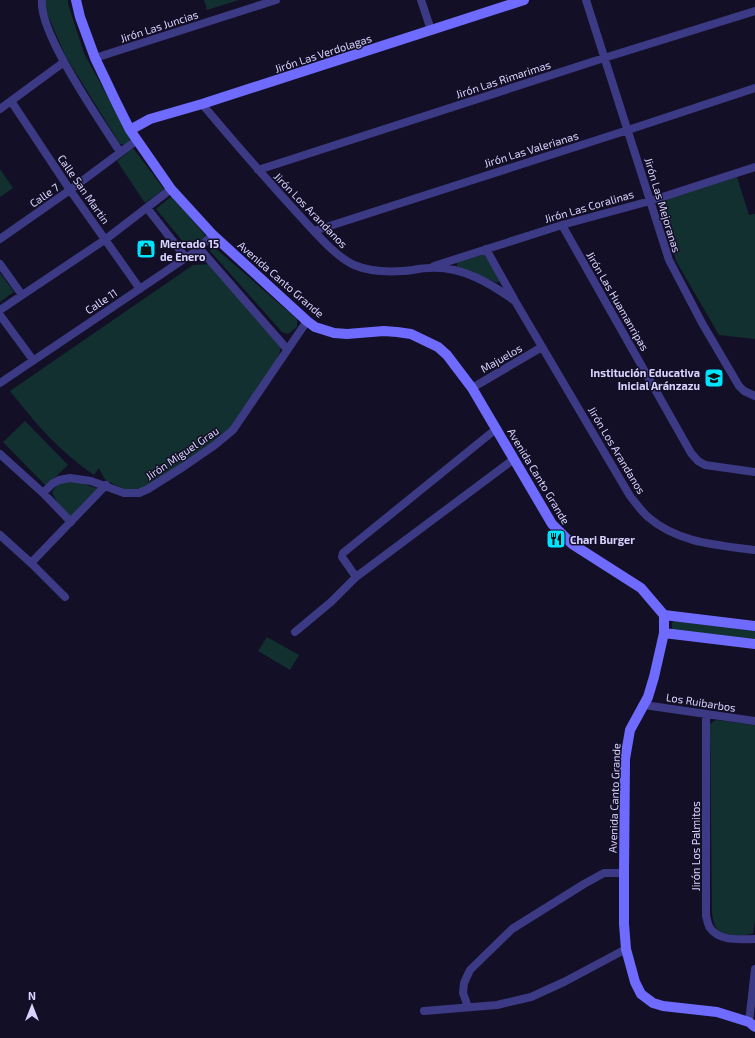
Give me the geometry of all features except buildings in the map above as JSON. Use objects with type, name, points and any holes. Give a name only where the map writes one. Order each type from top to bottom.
[{"type":"street","points":[[42,0],[44,17],[64,62],[120,152]]},
{"type":"street","name":"Avenida Canto Grande","points":[[76,0],[80,17],[95,58],[130,130],[171,189],[213,235],[315,327],[334,333],[347,334],[384,331],[411,334],[438,347],[447,355],[472,388],[546,515],[560,534],[572,544],[641,588],[664,615],[664,633],[654,677],[644,704],[630,730],[625,758],[624,873],[626,949],[635,982],[641,994],[652,1004],[717,1012],[752,1025]]},
{"type":"street","name":"Jirón Las Juncias","points":[[95,58],[276,0]]},
{"type":"street","points":[[421,0],[431,30]]},
{"type":"street","name":"Jirón Las Verdolagas","points":[[130,130],[150,119],[202,104],[524,0]]},
{"type":"street","name":"Jirón Las Mejoranas","points":[[586,0],[669,260],[702,323],[739,386],[744,391],[755,396]]},
{"type":"street","name":"Jirón Las Rimarimas","points":[[258,170],[604,58],[755,11]]},
{"type":"street","points":[[0,109],[64,62]]},
{"type":"street","name":"Jirón Las Valerianas","points":[[314,231],[755,88]]},
{"type":"street","name":"Calle San Martin","points":[[11,101],[70,190],[140,288]]},
{"type":"street","name":"Jirón Los Arandanos","points":[[202,104],[258,170],[314,231],[340,256],[354,265],[382,271],[403,271],[430,268],[458,271],[472,275],[500,290],[515,301],[630,496],[647,517],[672,534],[687,540],[755,550]]},
{"type":"street","name":"Calle 7","points":[[0,239],[70,190],[137,140]]},
{"type":"street","name":"Jirón Las Coralinas","points":[[430,268],[562,225],[650,201],[755,167]]},
{"type":"street","points":[[0,310],[106,239],[171,189]]},
{"type":"street","points":[[148,208],[186,258]]},
{"type":"street","name":"Jirón Las Huamanripas","points":[[562,225],[691,453],[698,461],[705,465],[755,472]]},
{"type":"street","name":"Calle 11","points":[[0,383],[186,258],[213,235]]},
{"type":"street","points":[[199,248],[287,349]]},
{"type":"street","points":[[486,249],[515,301]]},
{"type":"street","points":[[0,264],[22,295]]},
{"type":"street","points":[[0,315],[33,360]]},
{"type":"street","name":"Jirón Miguel Grau","points":[[43,493],[52,484],[60,480],[70,478],[91,480],[106,485],[124,494],[139,493],[154,486],[215,445],[233,430],[307,321]]},
{"type":"street","name":"Majuelos","points":[[472,388],[542,347]]},
{"type":"street","points":[[356,577],[342,557],[343,553],[496,429]]},
{"type":"street","points":[[0,454],[43,493],[71,522]]},
{"type":"street","points":[[295,632],[331,602],[356,577],[514,459]]},
{"type":"street","points":[[31,563],[106,485]]},
{"type":"street","points":[[0,535],[65,597]]},
{"type":"street","points":[[664,615],[755,626]]},
{"type":"street","points":[[664,633],[755,644]]},
{"type":"street","name":"Los Ruibarbos","points":[[644,704],[706,715],[755,721]]},
{"type":"street","name":"Jirón Los Palmitos","points":[[706,715],[706,916],[710,927],[719,936],[735,939],[755,939]]},
{"type":"street","points":[[468,1007],[463,993],[464,983],[470,970],[512,929],[584,884],[604,874],[624,873]]},
{"type":"street","points":[[424,1011],[497,1005],[531,997],[564,982],[626,949]]},
{"type":"street","points":[[752,1025],[755,969]]},
{"type":"green space","points":[[46,0],[68,0],[84,53],[130,138],[129,142],[124,145],[120,144],[66,57],[45,9]]},
{"type":"green space","points":[[204,0],[239,0],[207,10]]},
{"type":"green space","points":[[133,148],[164,189],[145,203],[117,161]]},
{"type":"green space","points":[[0,169],[13,188],[0,197]]},
{"type":"green space","points":[[737,177],[749,215],[755,214],[755,339],[719,335],[676,261],[659,201]]},
{"type":"green space","points":[[172,196],[206,236],[190,250],[156,209]]},
{"type":"green space","points":[[213,246],[297,319],[297,327],[288,334],[282,332],[210,251]]},
{"type":"green space","points":[[484,254],[500,280],[497,283],[477,274],[457,268],[457,262]]},
{"type":"green space","points":[[211,264],[281,347],[277,362],[234,425],[219,439],[147,489],[126,490],[107,481],[99,468],[94,475],[70,457],[38,425],[10,391],[193,265]]},
{"type":"green space","points":[[0,273],[14,292],[0,302]]},
{"type":"green space","points":[[25,421],[68,465],[46,486],[3,442]]},
{"type":"green space","points":[[70,481],[99,489],[71,517],[59,506],[52,492],[59,484]]},
{"type":"green space","points":[[675,621],[755,631],[755,641],[672,630],[672,623]]},
{"type":"green space","points":[[267,637],[299,655],[290,670],[258,651]]},
{"type":"green space","points":[[716,720],[755,725],[755,921],[753,933],[745,935],[731,935],[719,931],[713,920],[712,913],[710,724]]},
{"type":"place","name":"Mercado 15 de Enero","points":[[146,249]]},
{"type":"place","name":"Institución Educativa Inicial Aránzazu","points":[[714,378]]},
{"type":"place","name":"Chari Burger","points":[[556,539]]}]
